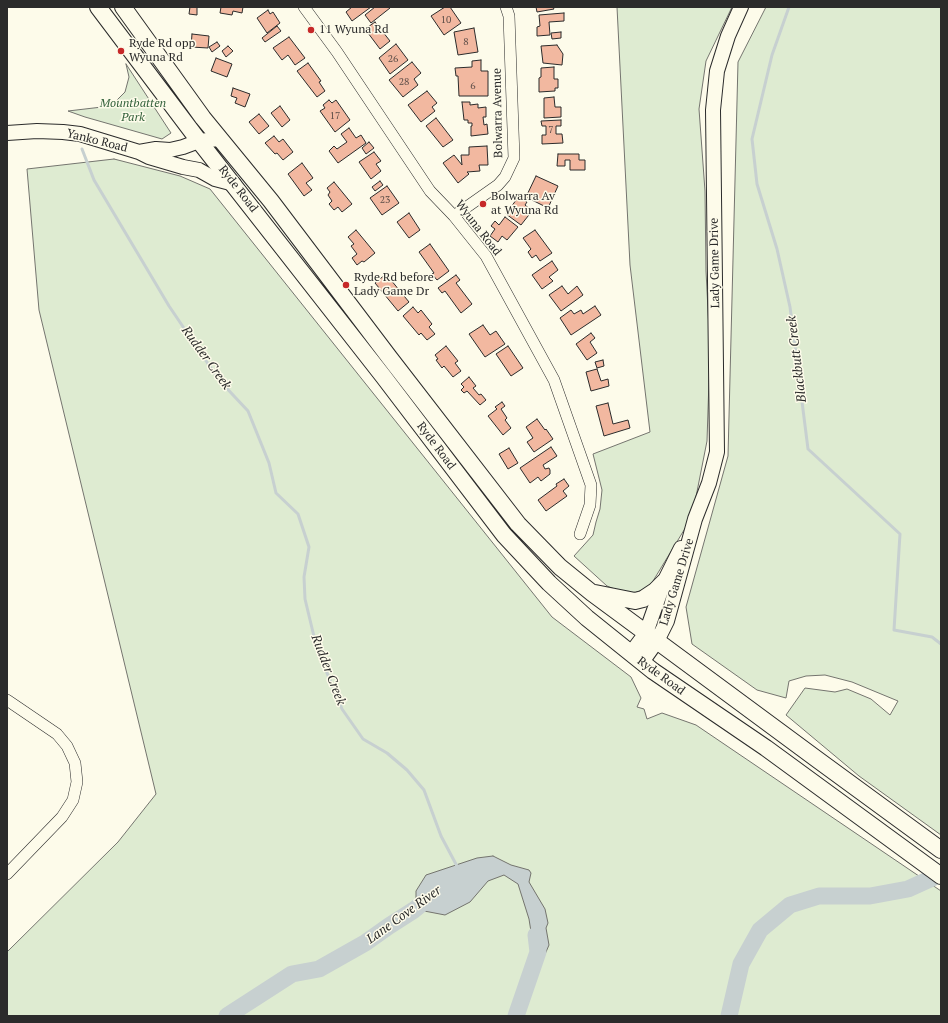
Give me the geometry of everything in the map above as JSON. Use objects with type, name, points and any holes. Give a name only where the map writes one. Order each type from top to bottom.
[{"type":"highway","name":"Ryde Road","points":[[98,7],[504,535],[549,583],[587,618],[636,658],[766,748],[941,876]]},
{"type":"highway","name":"Ryde Road","points":[[123,7],[219,139],[271,201],[518,524],[560,567],[592,593],[941,850]]},
{"type":"highway","points":[[592,593],[635,601],[655,591],[664,582]]},
{"type":"main road","name":"Lady Game Drive","points":[[652,637],[664,582],[695,519],[709,483],[717,452],[713,110],[717,71],[728,36],[741,7]]},
{"type":"main road","name":"Yanko Road","points":[[7,133],[37,131],[63,132],[96,138],[139,152],[149,157],[199,170],[215,179],[234,184]]},
{"type":"main road","name":"Yanko Road","points":[[139,152],[156,149],[170,150],[219,139]]},
{"type":"main road","name":"Yanko Road","points":[[164,161],[189,155],[202,144]]},
{"type":"main road","name":"Lady Game Drive","points":[[636,658],[652,637],[667,621],[695,519]]},
{"type":"street","name":"Wyuna Road","points":[[304,7],[337,52],[430,191],[454,216],[486,256],[554,380],[591,485],[590,505],[580,534]]},
{"type":"street","name":"Bolwarra Avenue","points":[[454,216],[498,185],[505,177],[514,158],[509,16],[506,7]]},
{"type":"street","points":[[7,700],[57,734],[67,746],[75,763],[77,782],[73,800],[62,817],[7,874]]},
{"type":"green space","points":[[617,7],[732,7],[706,61],[699,109],[705,191],[706,271],[710,349],[707,441],[692,517],[653,581],[645,589],[629,595],[607,586],[574,556],[593,535],[600,509],[602,490],[593,454],[650,432],[630,265]]},
{"type":"green space","points":[[766,7],[941,7],[941,835],[859,776],[786,715],[805,688],[835,692],[847,689],[871,699],[890,715],[898,701],[852,682],[825,675],[806,676],[789,681],[786,698],[757,690],[692,644],[686,607],[728,456],[738,62]]},
{"type":"green space","name":"Mountbatten Park","points":[[126,64],[171,133],[162,139],[68,111],[102,107],[114,103],[125,92],[129,77]]},
{"type":"green space","points":[[114,159],[180,176],[210,189],[552,617],[631,677],[641,698],[637,707],[644,709],[647,719],[662,713],[696,725],[941,891],[941,1016],[7,1016],[7,952],[118,842],[156,794],[39,310],[27,169]]},
{"type":"shaded area","points":[[493,856],[511,865],[529,870],[531,873],[529,882],[545,909],[548,923],[546,928],[549,945],[543,959],[538,960],[535,957],[529,919],[518,884],[504,875],[488,881],[470,902],[445,915],[419,910],[416,901],[416,891],[426,875],[477,858]]},
{"type":"building","points":[[190,7],[197,7],[197,15],[189,14]]},
{"type":"building","points":[[221,7],[243,7],[242,13],[233,11],[232,15],[220,13]]},
{"type":"building","points":[[352,7],[371,7],[352,21],[346,12]]},
{"type":"building","points":[[375,7],[390,8],[371,23],[365,15]]},
{"type":"building","points":[[445,7],[450,7],[461,23],[444,35],[431,16]]},
{"type":"building","points":[[536,7],[553,7],[554,9],[537,12]]},
{"type":"building","points":[[268,10],[270,14],[273,12],[280,23],[267,33],[257,18]]},
{"type":"building","points":[[564,13],[564,21],[549,22],[550,35],[537,36],[537,27],[540,26],[539,15]]},
{"type":"building","points":[[375,22],[390,41],[380,49],[365,29]]},
{"type":"building","points":[[277,26],[281,31],[265,42],[262,38]]},
{"type":"building","points":[[474,28],[478,52],[458,55],[454,32]]},
{"type":"building","points":[[561,32],[561,38],[552,39],[551,33]]},
{"type":"building","points":[[192,34],[209,36],[208,48],[191,47]]},
{"type":"building","points":[[289,37],[305,58],[295,65],[288,55],[282,60],[273,48]]},
{"type":"building","points":[[217,42],[220,46],[212,52],[209,47]]},
{"type":"building","points":[[396,44],[408,60],[390,74],[379,58]]},
{"type":"building","points":[[557,45],[563,54],[562,65],[543,63],[541,46]]},
{"type":"building","points":[[228,46],[233,51],[226,57],[222,51]]},
{"type":"building","points":[[216,58],[232,64],[227,77],[211,71]]},
{"type":"building","points":[[481,60],[481,71],[488,71],[488,96],[459,96],[458,76],[456,76],[455,68],[472,67],[472,61]]},
{"type":"building","points":[[412,62],[421,73],[414,79],[418,85],[403,97],[389,80]]},
{"type":"building","points":[[308,63],[321,81],[319,82],[325,91],[317,97],[297,71]]},
{"type":"building","points":[[554,67],[554,79],[558,79],[558,88],[555,88],[555,91],[539,92],[541,68]]},
{"type":"building","points":[[233,88],[250,94],[245,107],[235,103],[237,98],[231,96]]},
{"type":"building","points":[[427,91],[437,103],[432,107],[435,111],[421,122],[408,105]]},
{"type":"building","points":[[554,97],[555,107],[561,107],[561,117],[544,118],[544,98]]},
{"type":"building","points":[[329,100],[332,103],[336,100],[350,120],[335,132],[320,111],[325,108],[323,105]]},
{"type":"building","points":[[462,102],[470,102],[470,105],[478,104],[478,108],[486,107],[486,117],[483,117],[484,125],[487,124],[488,134],[471,136],[472,123],[468,123],[468,120],[464,120]]},
{"type":"building","points":[[280,106],[290,120],[282,127],[271,113]]},
{"type":"building","points":[[259,114],[269,126],[259,134],[249,122]]},
{"type":"building","points":[[436,118],[453,140],[443,147],[426,126]]},
{"type":"building","points":[[561,120],[561,126],[556,126],[556,134],[562,134],[563,143],[542,144],[542,135],[546,135],[546,126],[542,126],[541,121]]},
{"type":"building","points":[[349,128],[356,138],[361,135],[366,143],[338,163],[329,151],[334,146],[337,149],[347,142],[341,134]]},
{"type":"building","points":[[274,136],[279,142],[283,139],[293,152],[283,160],[265,143]]},
{"type":"building","points":[[369,142],[374,148],[366,154],[362,148]]},
{"type":"building","points":[[487,146],[488,165],[479,165],[480,171],[467,172],[469,174],[458,183],[443,163],[454,155],[462,165],[461,155],[469,155],[469,147]]},
{"type":"building","points":[[374,152],[381,161],[376,164],[381,171],[371,179],[359,162]]},
{"type":"building","points":[[558,154],[579,154],[579,160],[585,160],[585,170],[570,170],[570,160],[565,160],[565,166],[557,166]]},
{"type":"building","points":[[302,163],[313,178],[306,183],[312,190],[304,196],[288,174]]},
{"type":"building","points":[[536,176],[558,186],[548,208],[526,197]]},
{"type":"building","points":[[380,181],[383,185],[375,191],[372,187]]},
{"type":"building","points":[[334,182],[352,204],[342,212],[338,207],[334,210],[329,204],[332,201],[328,195],[330,192],[327,188]]},
{"type":"building","points":[[387,186],[399,203],[382,215],[370,198]]},
{"type":"building","points":[[519,196],[527,202],[525,205],[532,211],[521,225],[506,214]]},
{"type":"building","points":[[409,213],[420,230],[409,238],[397,222]]},
{"type":"building","points":[[505,217],[518,227],[507,240],[502,236],[498,242],[490,236],[495,229],[491,226],[495,221],[499,225]]},
{"type":"building","points":[[356,230],[375,253],[364,262],[362,261],[357,265],[352,258],[357,254],[351,246],[354,244],[348,237]]},
{"type":"building","points":[[535,230],[552,253],[540,261],[536,255],[532,258],[528,252],[531,249],[523,238]]},
{"type":"building","points":[[430,244],[449,271],[437,280],[432,274],[434,273],[419,252]]},
{"type":"building","points":[[552,261],[558,270],[549,277],[553,281],[542,289],[532,275]]},
{"type":"building","points":[[386,274],[409,302],[398,311],[375,283]]},
{"type":"building","points":[[456,275],[460,280],[456,283],[472,304],[461,313],[445,291],[442,293],[438,288]]},
{"type":"building","points":[[562,286],[568,294],[577,286],[583,295],[561,311],[549,295]]},
{"type":"building","points":[[595,306],[601,315],[571,335],[560,318],[571,310],[574,314],[581,310],[583,314]]},
{"type":"building","points":[[413,307],[418,313],[421,310],[432,324],[429,327],[435,334],[427,340],[421,333],[419,335],[403,316]]},
{"type":"building","points":[[483,325],[490,335],[496,331],[505,344],[485,357],[469,334]]},
{"type":"building","points":[[591,333],[595,338],[590,342],[597,353],[587,360],[576,344]]},
{"type":"building","points":[[446,346],[458,361],[455,363],[461,371],[453,377],[444,366],[442,368],[436,360],[438,359],[435,355]]},
{"type":"building","points":[[508,346],[523,368],[511,376],[496,354]]},
{"type":"building","points":[[603,360],[604,366],[597,368],[595,362]]},
{"type":"building","points":[[597,369],[601,381],[608,379],[609,386],[591,391],[586,372]]},
{"type":"building","points":[[469,377],[476,386],[473,388],[486,400],[480,405],[467,391],[464,393],[461,390],[464,387],[461,384]]},
{"type":"building","points":[[502,402],[505,406],[501,409],[507,418],[505,420],[511,428],[503,435],[488,416],[497,409],[495,407]]},
{"type":"building","points":[[608,403],[613,424],[628,420],[630,428],[604,436],[596,406]]},
{"type":"building","points":[[537,419],[553,439],[534,452],[527,442],[533,438],[526,427]]},
{"type":"building","points":[[551,447],[557,456],[543,465],[545,469],[549,468],[550,474],[541,481],[538,477],[530,483],[520,468]]},
{"type":"building","points":[[509,448],[518,463],[508,469],[499,454]]},
{"type":"building","points":[[564,479],[569,486],[563,491],[567,496],[546,511],[538,500]]},
{"type":"waterway","name":"Blackbutt Creek","points":[[789,7],[772,55],[752,139],[757,184],[777,249],[790,307],[808,449],[900,534],[894,630],[932,637],[941,644]]},
{"type":"waterway","name":"Rudder Creek","points":[[82,149],[94,180],[169,306],[219,380],[248,411],[269,463],[276,493],[298,514],[309,547],[304,577],[305,599],[317,649],[342,709],[363,739],[387,753],[407,770],[424,790],[441,836],[458,868]]},
{"type":"waterway","name":"Lane Cove River","points":[[729,1016],[741,964],[760,930],[790,905],[819,896],[870,896],[908,889],[941,874]]},
{"type":"waterway","name":"Lane Cove River","points":[[227,1016],[292,974],[319,969],[365,943],[414,910],[435,893]]},
{"type":"waterway","name":"Lane Cove River","points":[[516,1016],[538,952],[536,935]]},
{"type":"place","name":"11 Wyuna Rd","points":[[311,30]]},
{"type":"place","name":"Ryde Rd opp Wyuna Rd","points":[[121,51]]},
{"type":"place","name":"Bolwarra Av at Wyuna Rd","points":[[483,204]]},
{"type":"place","name":"Ryde Rd before Lady Game Dr","points":[[346,285]]}]
